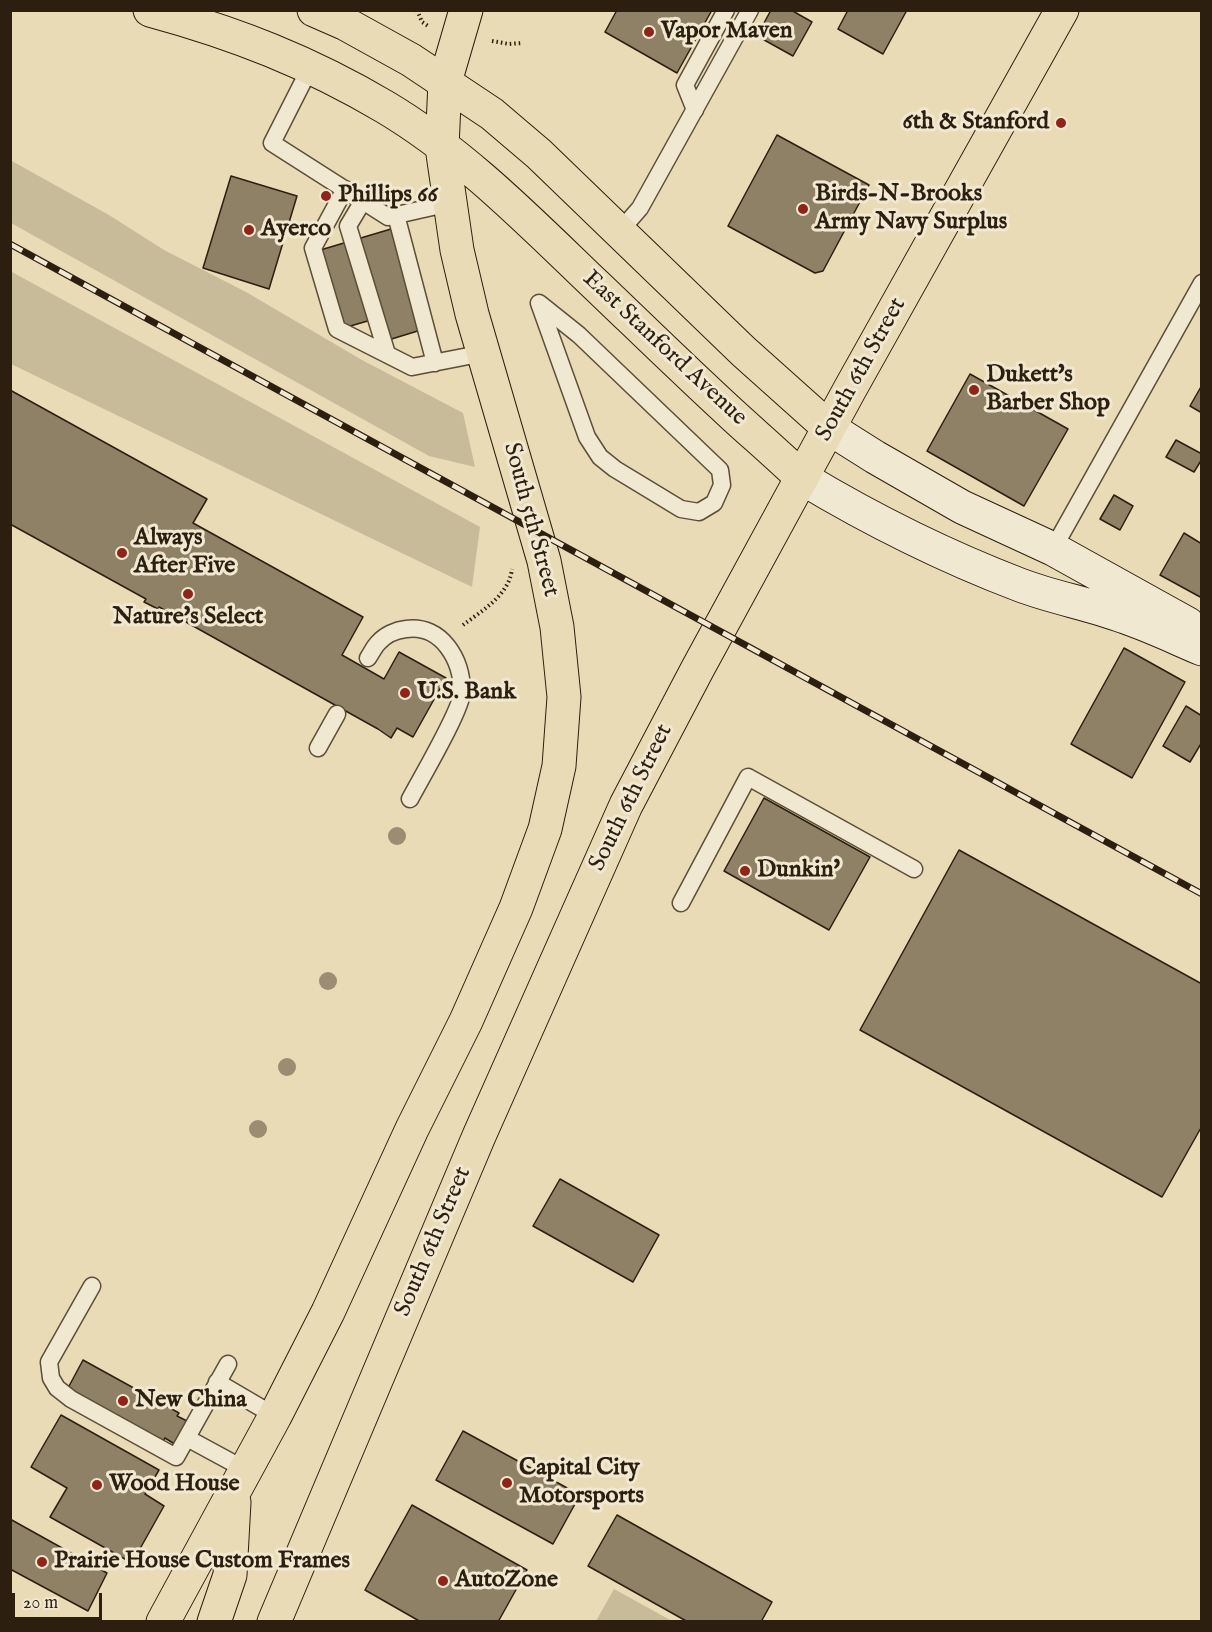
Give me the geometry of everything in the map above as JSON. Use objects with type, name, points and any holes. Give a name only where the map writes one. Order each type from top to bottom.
[{"type":"main road","name":"East Stanford Avenue","points":[[150,10],[246,39],[311,66],[385,107],[442,147],[499,193],[802,478],[848,505],[975,568],[1024,586],[1125,616],[1202,649]]},
{"type":"main road","points":[[314,10],[346,24],[411,60],[492,114],[539,154],[743,351],[829,428],[962,507],[1053,549],[1202,633]]},
{"type":"main road","name":"South 5th Street","points":[[275,1416],[328,1312],[412,1129],[466,1021],[516,908],[545,829],[559,766],[564,697],[558,627],[544,561],[472,314],[457,250],[442,147],[445,82],[466,10]]},
{"type":"main road","name":"South 6th Street","points":[[274,1622],[479,1136],[626,805],[829,428],[1062,10]]},
{"type":"main road","points":[[163,1622],[275,1416]]},
{"type":"main road","points":[[214,1622],[230,1575],[240,1481]]},
{"type":"lane","points":[[695,110],[685,85],[726,10]]},
{"type":"lane","points":[[620,231],[640,208],[750,10]]},
{"type":"lane","points":[[311,66],[272,143],[388,217],[450,203]]},
{"type":"lane","points":[[345,189],[313,248],[337,329],[412,367],[484,353]]},
{"type":"lane","points":[[363,201],[348,226],[387,354]]},
{"type":"lane","points":[[396,215],[435,363]]},
{"type":"lane","points":[[1053,549],[1202,283]]},
{"type":"lane","points":[[539,303],[579,335],[720,470],[722,485],[714,503],[699,512],[681,510],[615,469],[600,457],[587,436],[539,303]]},
{"type":"lane","points":[[368,658],[378,642],[397,630],[418,627],[431,631],[444,641],[458,665],[462,694],[454,716],[410,799]]},
{"type":"lane","points":[[318,748],[337,714]]},
{"type":"lane","points":[[681,903],[747,777],[914,869]]},
{"type":"lane","points":[[92,1286],[49,1362],[51,1378],[57,1388],[71,1399],[176,1457],[228,1364]]},
{"type":"lane","points":[[217,1382],[275,1416]]},
{"type":"lane","points":[[187,1438],[240,1481]]},
{"type":"path","points":[[417,10],[422,22]]},
{"type":"path","points":[[492,41],[508,44],[522,43]]},
{"type":"path","points":[[463,625],[502,593],[510,579],[512,563]]},
{"type":"shaded area","points":[[10,160],[109,215],[164,250],[246,292],[362,360],[463,413],[475,467],[429,456],[11,223]]},
{"type":"shaded area","points":[[10,271],[480,527],[472,587],[11,364]]},
{"type":"shaded area","points":[[614,1589],[672,1621],[596,1621]]},
{"type":"building","points":[[617,10],[712,10],[677,73],[605,32]]},
{"type":"building","points":[[771,10],[791,10],[812,22],[793,56],[757,36]]},
{"type":"building","points":[[848,10],[907,10],[883,54],[838,29]]},
{"type":"building","points":[[777,135],[869,185],[823,271],[815,273],[728,226]]},
{"type":"building","points":[[231,176],[297,196],[269,289],[203,268]]},
{"type":"building","points":[[391,229],[421,330],[385,341],[378,318],[340,329],[317,251]]},
{"type":"building","points":[[970,374],[1068,429],[1024,506],[927,451]]},
{"type":"building","points":[[1202,385],[1202,413],[1190,406]]},
{"type":"building","points":[[10,390],[207,499],[193,523],[363,617],[342,655],[384,679],[399,652],[446,678],[413,737],[397,728],[391,738],[159,607],[158,609],[144,602],[146,599],[10,524]]},
{"type":"building","points":[[1176,440],[1202,454],[1202,459],[1194,472],[1166,457]]},
{"type":"building","points":[[1114,495],[1133,506],[1120,530],[1100,519]]},
{"type":"building","points":[[1184,533],[1202,544],[1202,598],[1160,575]]},
{"type":"building","points":[[1124,648],[1185,682],[1132,778],[1071,744]]},
{"type":"building","points":[[1186,706],[1202,716],[1202,742],[1190,762],[1163,746]]},
{"type":"building","points":[[764,798],[870,857],[829,930],[724,871]]},
{"type":"building","points":[[959,850],[1202,984],[1202,1126],[1162,1197],[860,1030]]},
{"type":"building","points":[[560,1179],[659,1235],[633,1282],[533,1226]]},
{"type":"building","points":[[83,1360],[179,1413],[177,1416],[189,1422],[176,1445],[165,1438],[163,1441],[68,1388]]},
{"type":"building","points":[[61,1415],[159,1470],[145,1494],[164,1506],[132,1563],[50,1517],[67,1488],[31,1467]]},
{"type":"building","points":[[463,1431],[580,1495],[553,1544],[436,1480]]},
{"type":"building","points":[[412,1505],[527,1570],[498,1622],[421,1622],[365,1590]]},
{"type":"building","points":[[617,1515],[772,1602],[761,1622],[688,1622],[588,1566]]},
{"type":"building","points":[[10,1519],[107,1573],[88,1611],[10,1569]]},
{"type":"railway","points":[[10,244],[1202,894]]},
{"type":"place","name":"Vapor Maven","points":[[649,32]]},
{"type":"place","name":"6th & Stanford","points":[[1061,123]]},
{"type":"place","name":"Phillips 66","points":[[326,196]]},
{"type":"place","name":"Birds-N-Brooks Army Navy Surplus","points":[[803,209]]},
{"type":"place","name":"Ayerco","points":[[249,230]]},
{"type":"place","name":"Dukett's Barber Shop","points":[[974,390]]},
{"type":"place","name":"Always After Five","points":[[122,553]]},
{"type":"place","name":"Nature's Select","points":[[188,594]]},
{"type":"place","name":"U.S. Bank","points":[[405,693]]},
{"type":"place","name":"Dunkin'","points":[[745,871]]},
{"type":"place","name":"New China","points":[[123,1401]]},
{"type":"place","name":"Capital City Motorsports","points":[[507,1483]]},
{"type":"place","name":"Wood House","points":[[97,1485]]},
{"type":"place","name":"Prairie House Custom Frames","points":[[42,1562]]},
{"type":"place","name":"AutoZone","points":[[443,1581]]}]
